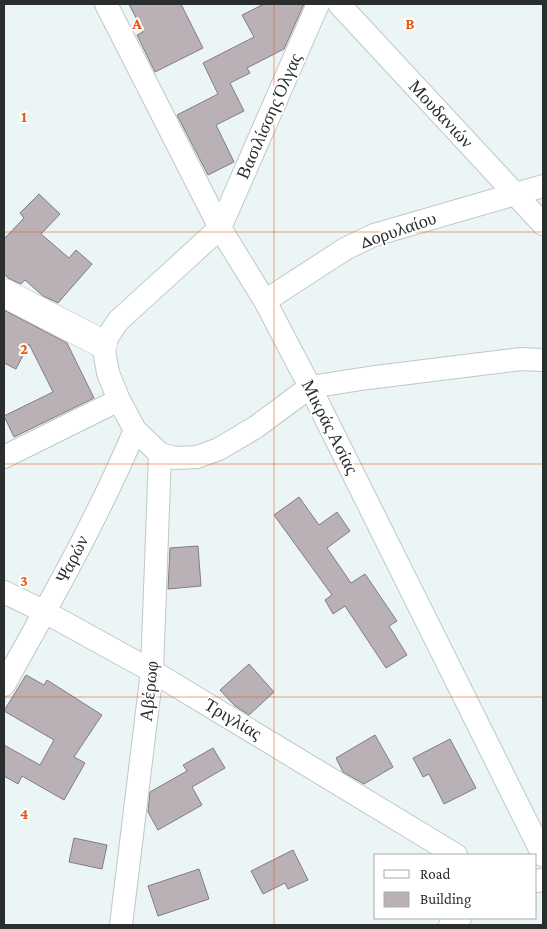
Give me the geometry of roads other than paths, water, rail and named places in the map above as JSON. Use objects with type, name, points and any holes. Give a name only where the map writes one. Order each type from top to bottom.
[{"type":"street","name":"Μικράς Ασίας","points":[[106,4],[220,228],[265,301],[310,387],[543,855]]},
{"type":"street","name":"Βασιλίσσης Όλγας","points":[[220,228],[318,4]]},
{"type":"street","name":"Μουδανιών","points":[[339,4],[543,224]]},
{"type":"street","name":"Δορυλαίου","points":[[265,301],[345,249],[374,234],[543,186]]},
{"type":"street","points":[[220,228],[118,321],[103,344],[108,373],[119,400],[135,430],[160,454],[175,458],[197,457],[219,449],[256,427],[310,387],[520,359],[543,360]]},
{"type":"street","points":[[4,293],[103,344]]},
{"type":"street","points":[[4,457],[119,400]]},
{"type":"street","name":"Ψαρών","points":[[4,685],[45,612],[121,463],[135,430]]},
{"type":"street","name":"Αβέρωφ","points":[[121,925],[152,670],[160,454]]},
{"type":"street","name":"Τριγλίας","points":[[4,592],[152,670],[454,854]]}]
